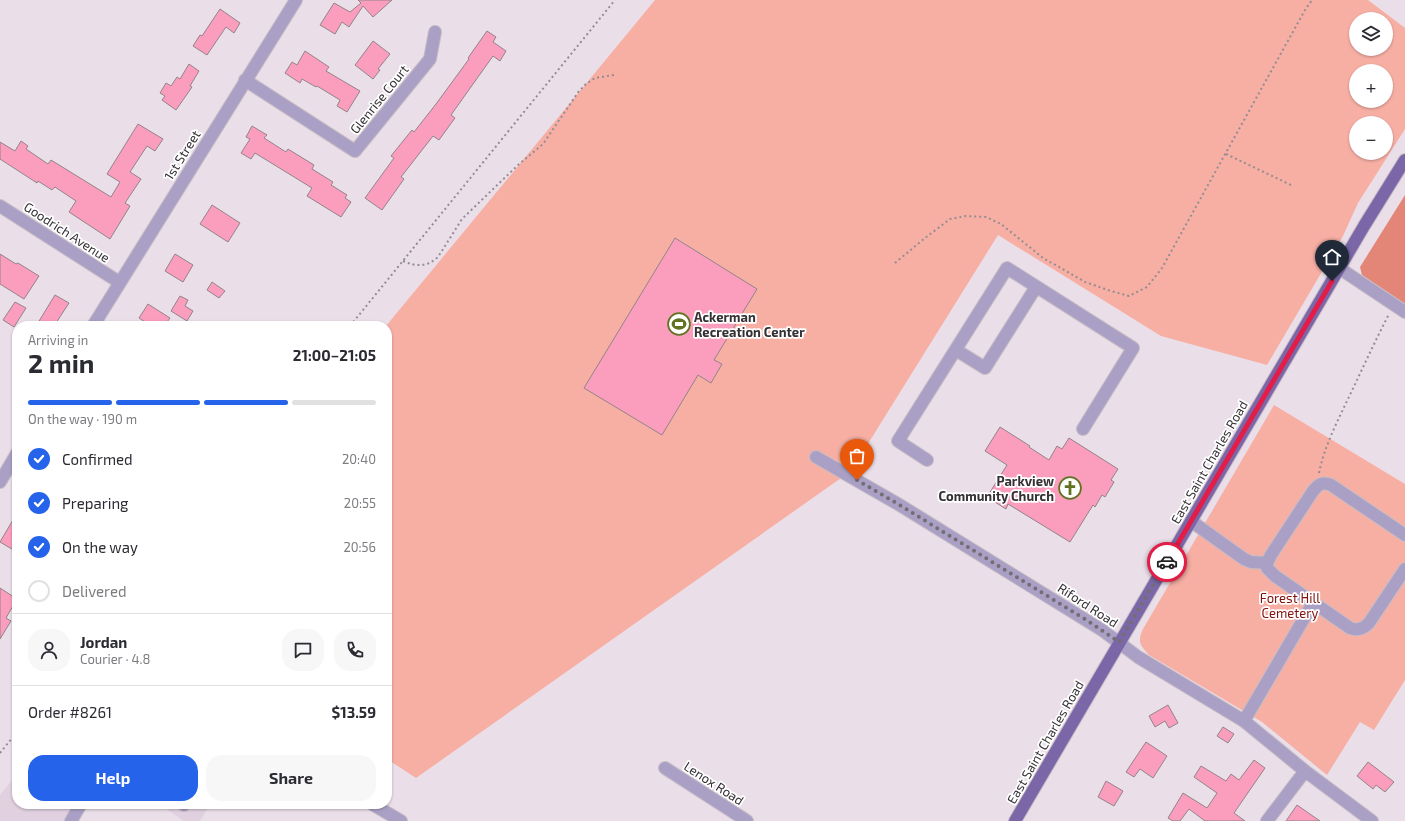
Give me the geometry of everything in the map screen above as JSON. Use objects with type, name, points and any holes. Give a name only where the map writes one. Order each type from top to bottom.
[{"type":"main road","name":"East Saint Charles Road","points":[[1015,821],[1339,268],[1405,160]]},
{"type":"street","name":"1st Street","points":[[96,321],[246,80],[293,1]]},
{"type":"street","name":"Glenrise Court","points":[[246,80],[355,151],[430,59],[434,32]]},
{"type":"street","name":"Goodrich Avenue","points":[[0,206],[119,282]]},
{"type":"street","points":[[927,460],[898,441],[1007,268],[1133,348],[1082,429]]},
{"type":"street","points":[[1339,268],[1405,312]]},
{"type":"street","points":[[956,350],[985,368],[1036,287]]},
{"type":"street","name":"Riford Road","points":[[816,457],[898,504],[1102,630],[1138,657],[1244,721],[1305,771],[1372,821]]},
{"type":"street","points":[[0,482],[12,462]]},
{"type":"street","points":[[1405,535],[1326,483],[1318,486],[1283,536],[1267,563],[1267,568],[1270,572],[1313,603],[1355,630],[1365,628],[1405,569]]},
{"type":"street","points":[[1191,520],[1244,559],[1251,562],[1267,563]]},
{"type":"street","points":[[1244,721],[1313,603]]},
{"type":"street","name":"Lenox Road","points":[[665,768],[747,821]]},
{"type":"street","points":[[1267,821],[1305,771]]},
{"type":"street","points":[[71,821],[78,809]]},
{"type":"street","points":[[381,809],[401,821]]},
{"type":"path","points":[[354,321],[615,0]]},
{"type":"path","points":[[895,263],[950,219],[966,216],[986,217],[1001,224],[1043,258],[1085,282],[1129,296],[1147,287],[1162,268],[1312,0]]},
{"type":"path","points":[[403,261],[411,265],[423,266],[438,258],[462,219],[518,165],[543,144],[579,91],[595,78],[614,75]]},
{"type":"path","points":[[1226,154],[1291,186]]},
{"type":"path","points":[[1318,486],[1322,458],[1375,341],[1394,304]]},
{"type":"path","points":[[0,753],[12,738]]},
{"type":"shaded area","points":[[1405,195],[1405,304],[1362,275],[1360,267]]},
{"type":"shaded area","points":[[12,780],[12,809],[84,809],[76,821],[0,821],[0,795]]},
{"type":"shaded area","points":[[166,809],[207,809],[200,821],[184,821]]},
{"type":"green space","points":[[655,0],[1368,0],[1384,12],[1349,12],[1349,56],[1393,56],[1393,19],[1405,28],[1405,129],[1393,148],[1393,116],[1349,116],[1349,160],[1385,160],[1358,203],[1343,236],[1267,365],[1161,336],[998,235],[851,471],[416,778],[392,762],[392,321],[390,321]]},
{"type":"green space","name":"Forest Hill Cemetery","points":[[1274,405],[1405,484],[1405,680],[1374,730],[1360,722],[1327,775],[1262,722],[1149,655],[1140,643],[1140,637],[1143,629]]},
{"type":"building","points":[[358,0],[392,0],[373,17],[363,6],[349,27],[342,22],[335,34],[320,25],[334,3],[350,12],[361,3]]},
{"type":"building","points":[[220,9],[240,23],[234,33],[226,27],[207,55],[193,46],[200,35],[202,36]]},
{"type":"building","points":[[487,31],[496,37],[493,42],[506,51],[500,61],[493,56],[451,115],[455,118],[439,140],[433,136],[401,177],[404,179],[382,210],[365,198],[394,158],[391,156],[412,130],[414,132],[436,104],[469,59],[468,58]]},
{"type":"building","points":[[373,41],[390,54],[378,69],[380,70],[373,79],[355,65]]},
{"type":"building","points":[[305,51],[329,67],[326,71],[360,91],[347,112],[337,106],[340,100],[317,86],[316,87],[302,79],[300,83],[285,73],[292,62],[297,65]]},
{"type":"building","points":[[189,64],[199,71],[190,86],[192,87],[176,110],[162,100],[165,96],[160,93],[166,83],[171,86],[177,77],[180,79]]},
{"type":"building","points":[[138,124],[163,139],[155,151],[147,146],[130,172],[141,179],[125,203],[130,206],[110,239],[69,212],[76,201],[55,187],[52,190],[38,181],[37,183],[0,159],[0,142],[15,151],[21,141],[28,146],[26,149],[48,164],[51,160],[111,197],[120,182],[107,174]]},
{"type":"building","points":[[252,126],[267,135],[264,138],[286,152],[288,149],[314,165],[312,169],[333,182],[331,185],[347,195],[345,198],[351,202],[341,217],[307,196],[312,188],[255,153],[251,159],[241,153],[250,139],[246,137]]},
{"type":"building","points":[[212,205],[240,223],[228,242],[200,224]]},
{"type":"building","name":"Ackerman Recreation Center","points":[[675,238],[757,289],[714,360],[722,364],[711,383],[698,375],[662,435],[584,388]]},
{"type":"building","points":[[0,254],[39,276],[24,299],[0,284]]},
{"type":"building","points":[[175,254],[193,265],[183,282],[165,271]]},
{"type":"building","points":[[212,282],[225,291],[219,298],[207,290]]},
{"type":"building","points":[[55,295],[69,303],[57,321],[39,321]]},
{"type":"building","points":[[180,296],[188,300],[185,306],[193,311],[187,321],[171,311]]},
{"type":"building","points":[[15,302],[26,308],[18,321],[12,321],[12,326],[3,320]]},
{"type":"building","points":[[148,304],[170,318],[168,321],[144,321],[139,318]]},
{"type":"building","name":"Parkview Community Church","points":[[1000,427],[1049,460],[1057,446],[1062,449],[1069,438],[1118,469],[1111,480],[1114,482],[1105,497],[1102,495],[1095,507],[1093,505],[1070,542],[1008,504],[1006,509],[987,497],[1007,465],[985,451]]},
{"type":"building","points":[[12,522],[12,549],[0,542]]},
{"type":"building","points":[[0,588],[12,596],[12,608],[6,618],[11,621],[0,639]]},
{"type":"building","points":[[1168,705],[1178,723],[1169,728],[1165,721],[1155,727],[1149,716]]},
{"type":"building","points":[[1223,727],[1234,734],[1228,743],[1217,736]]},
{"type":"building","points":[[1146,742],[1167,756],[1153,778],[1140,769],[1134,777],[1126,772]]},
{"type":"building","points":[[1254,760],[1265,768],[1234,813],[1245,821],[1205,821],[1189,809],[1180,821],[1173,821],[1168,818],[1183,793],[1207,808],[1217,793],[1194,777],[1201,766],[1226,781],[1231,774],[1239,780]]},
{"type":"building","points":[[1368,762],[1394,782],[1385,792],[1376,785],[1373,789],[1357,776]]},
{"type":"building","points":[[1106,781],[1123,791],[1114,806],[1098,797]]},
{"type":"building","points":[[1297,805],[1320,821],[1286,821]]},
{"type":"way so far","points":[[857,480],[1088,621],[1119,642],[1167,562]]},
{"type":"place","name":"Ackerman Recreation Center","points":[[679,324]]},
{"type":"place","name":"Parkview Community Church","points":[[1070,488]]},
{"type":"route","points":[[1167,562],[1332,281]]}]
